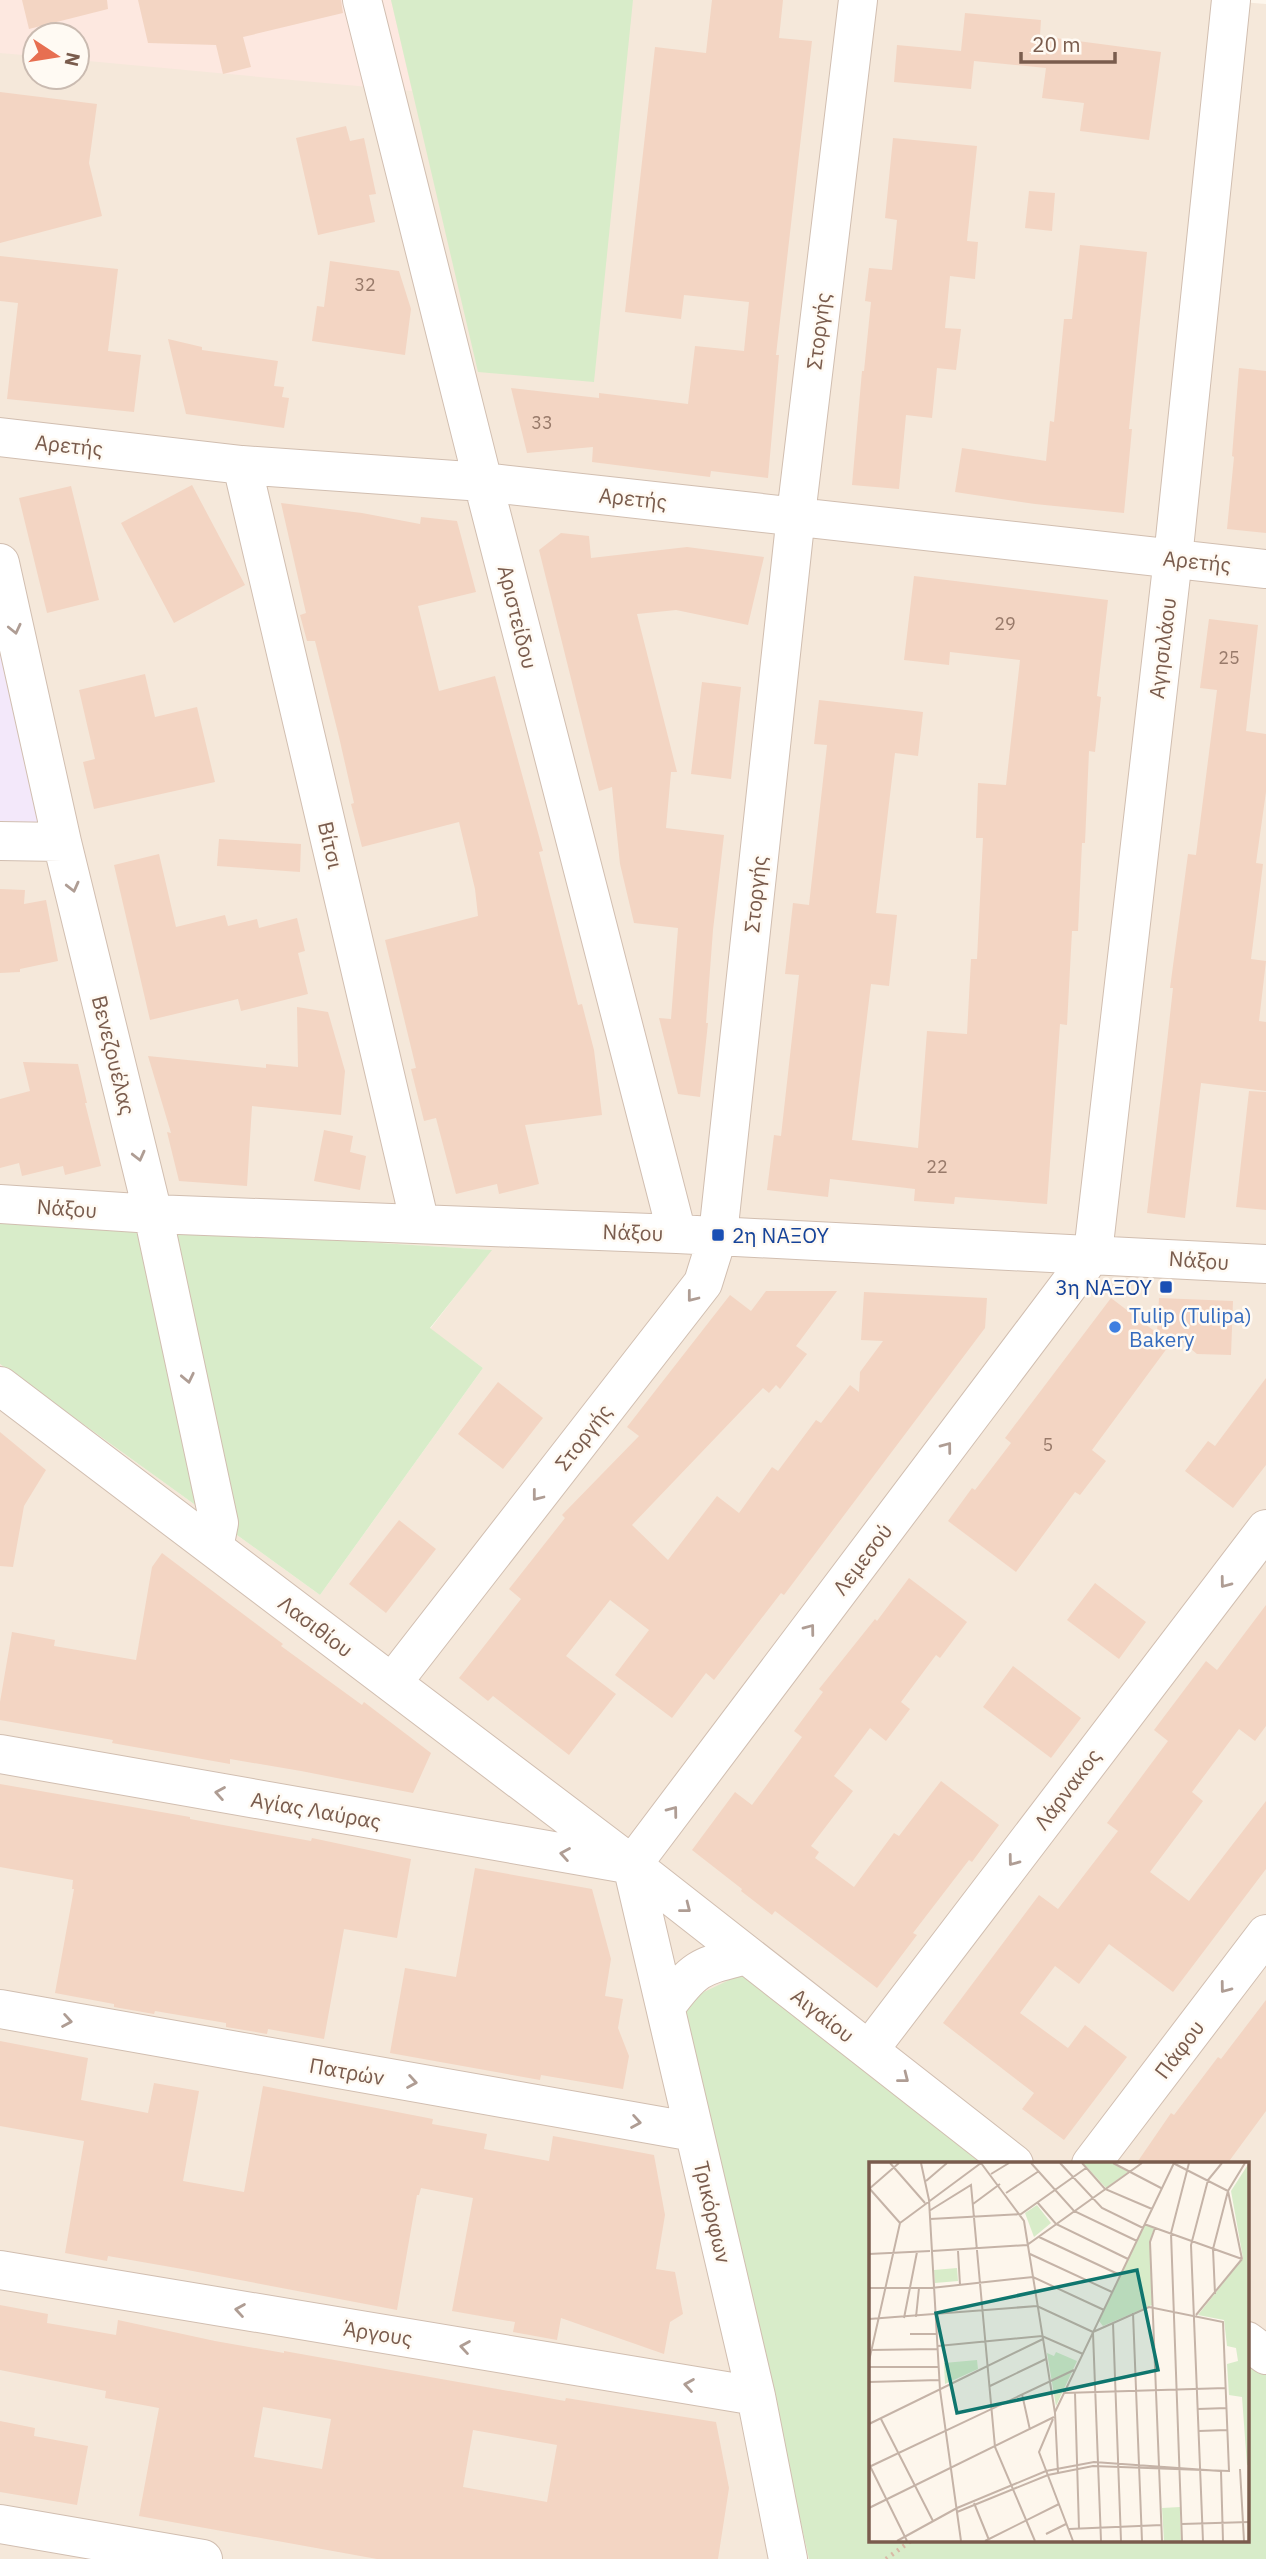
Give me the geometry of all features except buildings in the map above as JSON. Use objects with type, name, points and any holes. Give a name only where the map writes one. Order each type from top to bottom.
[{"type":"street","name":"Αριστείδου","points":[[362,0],[677,1234]]},
{"type":"street","name":"Στοργής","points":[[392,1683],[703,1283],[718,1236],[796,515],[858,0]]},
{"type":"street","name":"Αγησιλάου","points":[[1093,1253],[1173,558],[1231,0]]},
{"type":"street","name":"Αρετής","points":[[0,437],[242,465],[483,482],[1266,569]]},
{"type":"street","name":"Βίτσι","points":[[242,465],[420,1224]]},
{"type":"street","name":"Βενεζουέλας","points":[[0,563],[62,842],[153,1214],[219,1523],[214,1548]]},
{"type":"street","points":[[0,841],[62,842]]},
{"type":"street","name":"Νάξου","points":[[0,1204],[153,1214],[1093,1253],[1266,1264]]},
{"type":"street","name":"Λεμεσού","points":[[632,1865],[1093,1253]]},
{"type":"street","name":"Λασιθίου","points":[[0,1385],[632,1865]]},
{"type":"street","name":"Λάρνακος","points":[[869,2050],[1266,1529]]},
{"type":"street","name":"Αγίας Λαύρας","points":[[0,1754],[632,1865]]},
{"type":"street","name":"Αιγαίου","points":[[632,1865],[1011,2162]]},
{"type":"street","name":"Τρικόρφων","points":[[632,1865],[667,2005],[756,2396],[788,2559]]},
{"type":"street","name":"Πάφου","points":[[1093,2162],[1266,1934]]},
{"type":"street","points":[[667,2005],[685,1981],[703,1966],[746,1955]]},
{"type":"street","name":"Πατρών","points":[[0,2010],[694,2132]]},
{"type":"street","name":"Άργους","points":[[0,2270],[756,2396]]},
{"type":"street","points":[[0,2524],[203,2559]]},
{"type":"path","points":[[886,2559],[909,2542]]},
{"type":"shaded area","points":[[0,0],[1216,0],[1266,4],[1266,2367],[1248,2354],[1248,2162],[997,2162],[683,2003],[809,2559],[0,2559],[0,1364],[320,1595],[483,1368],[430,1329],[491,1250],[0,1219]]},
{"type":"shaded area","points":[[0,0],[391,0],[412,91],[91,61],[91,21],[21,21],[21,55],[0,53]]},
{"type":"shaded area","points":[[0,643],[40,824],[0,824]]},
{"type":"green space","points":[[391,0],[633,0],[594,382],[478,372]]},
{"type":"green space","points":[[0,1219],[492,1250],[430,1328],[483,1368],[320,1595],[0,1364]]},
{"type":"green space","points":[[748,1971],[998,2162],[869,2162],[869,2542],[1248,2542],[1248,2354],[1266,2367],[1266,2559],[809,2559],[683,2002]]},
{"type":"place","name":"2η ΝΑΞΟΥ","points":[[718,1235]]},
{"type":"place","name":"3η ΝΑΞΟΥ","points":[[1166,1287]]},
{"type":"place","name":"Tulip (Tulipa) Bakery","points":[[1115,1327]]}]
